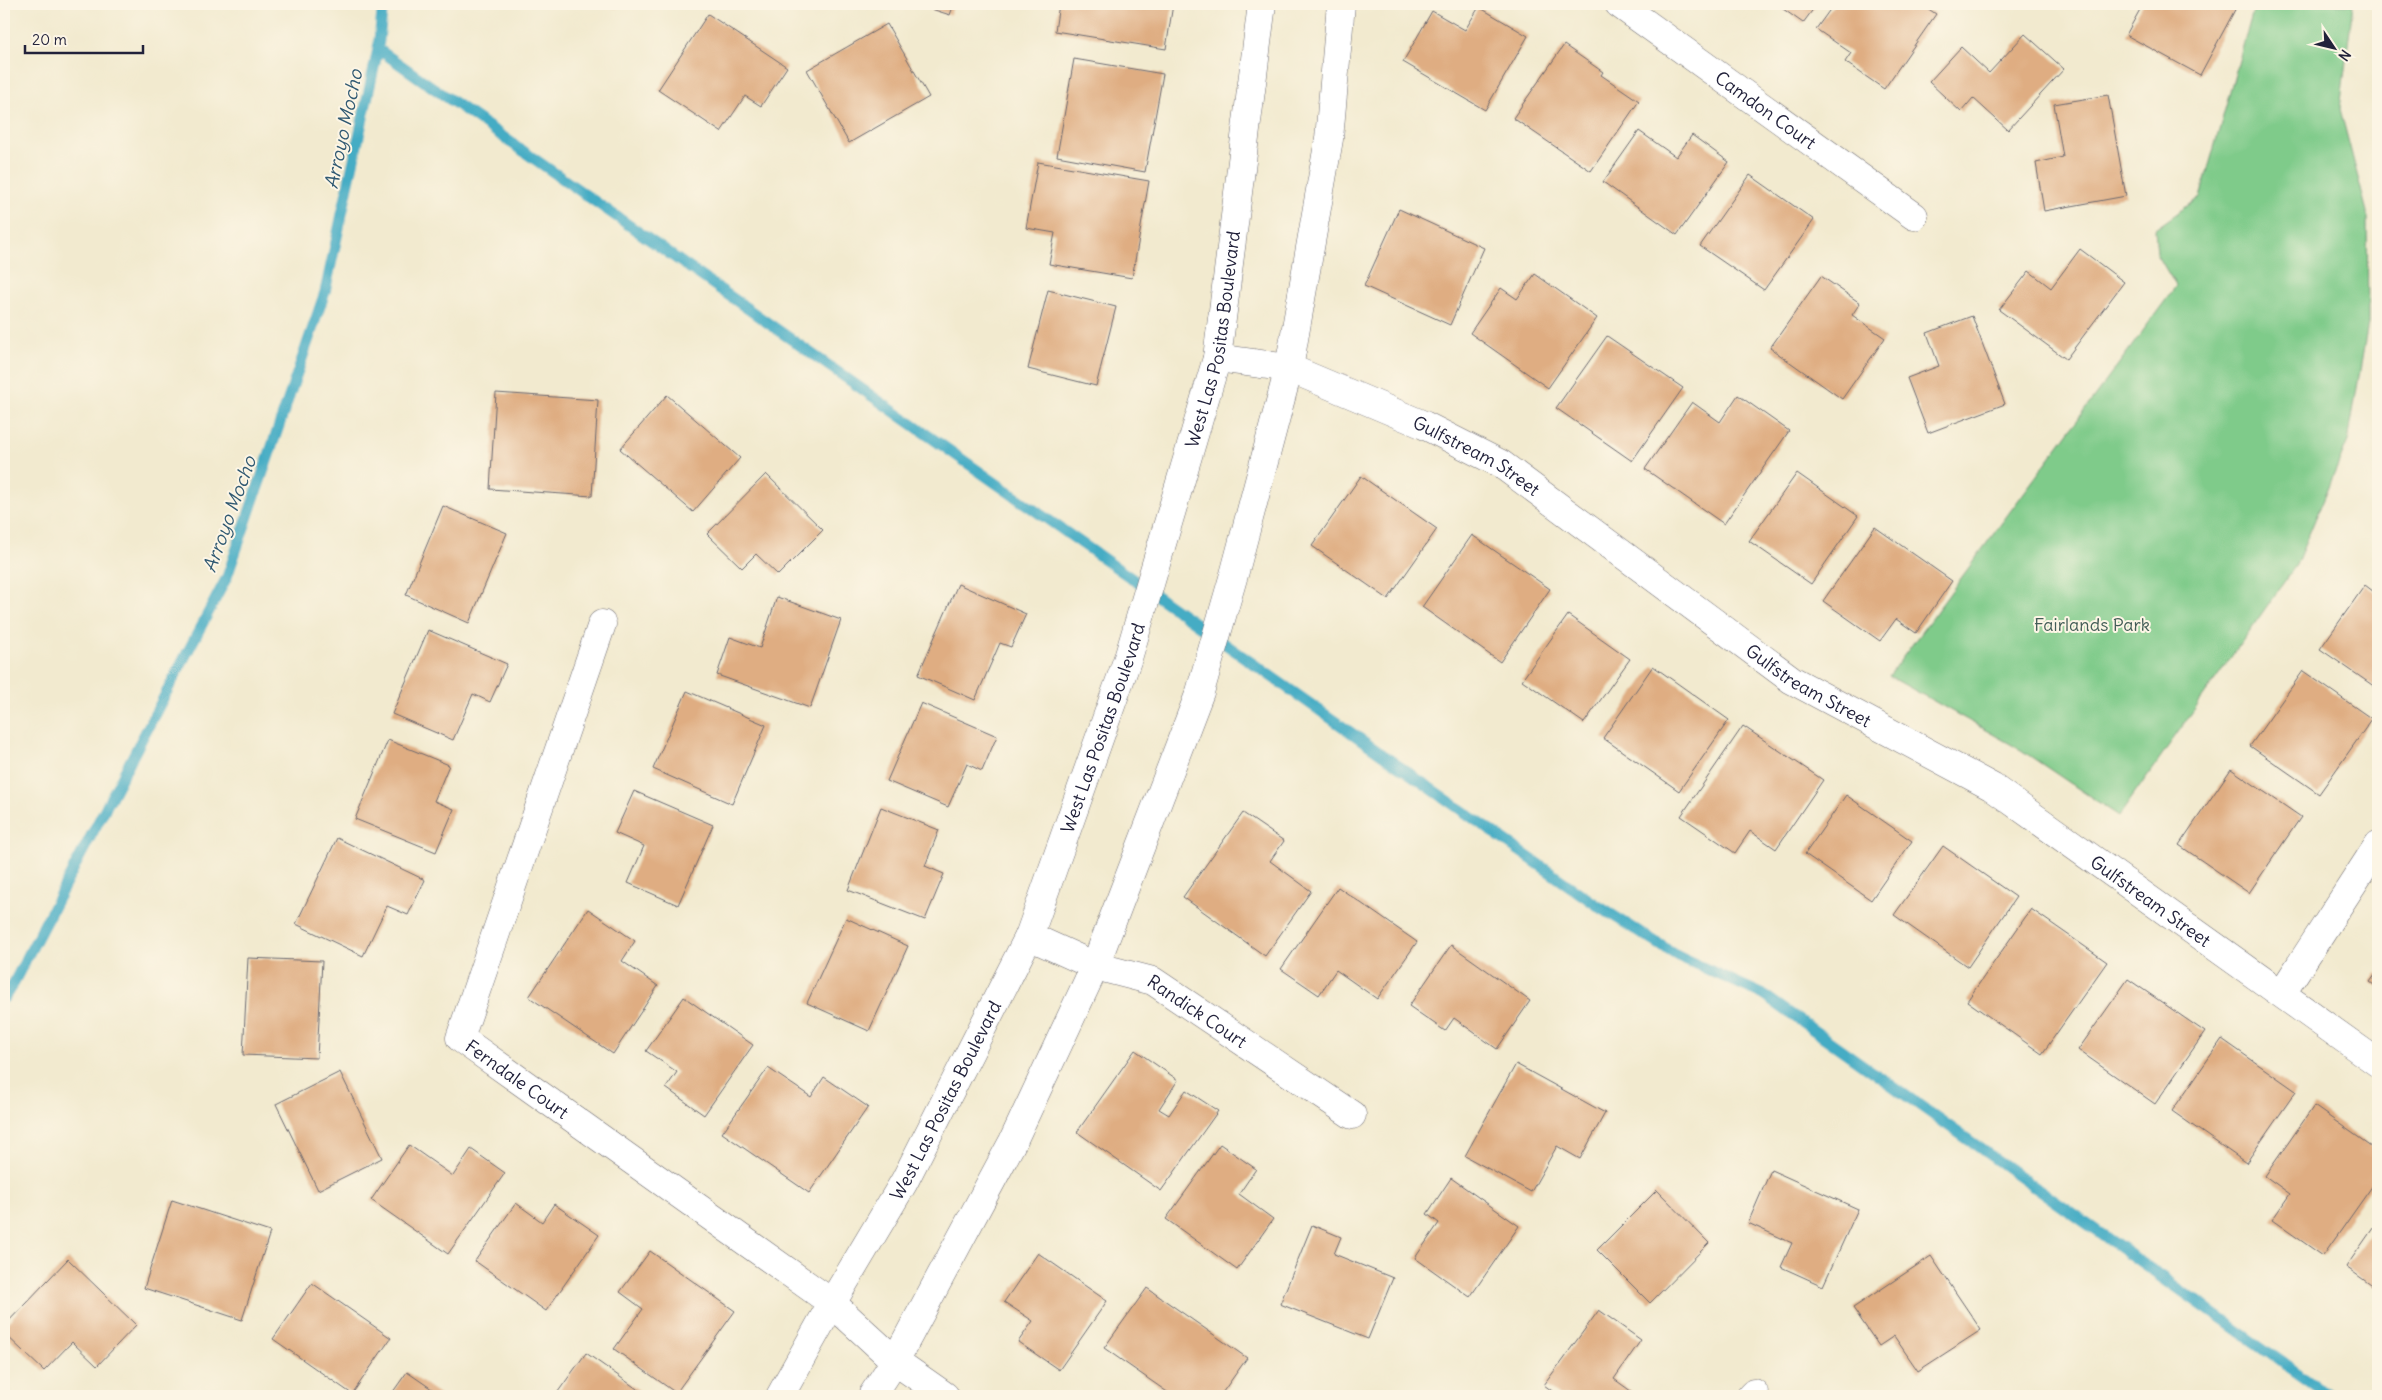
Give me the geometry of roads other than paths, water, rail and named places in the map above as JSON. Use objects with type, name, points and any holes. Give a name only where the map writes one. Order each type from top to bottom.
[{"type":"street","name":"West Las Positas Boulevard","points":[[780,1396],[832,1303],[904,1182],[1030,936],[1129,655],[1218,358],[1262,4]]},
{"type":"street","points":[[872,1396],[895,1361],[1012,1141],[1095,966],[1200,692],[1235,571],[1289,368],[1329,139],[1341,4]]},
{"type":"street","name":"Camdon Court","points":[[1619,4],[1914,216]]},
{"type":"street","name":"Gulfstream Street","points":[[1218,358],[1289,368],[1424,425],[1501,464],[1792,680],[1992,787],[2378,1063]]},
{"type":"street","name":"Ferndale Court","points":[[602,624],[460,1038],[832,1303]]},
{"type":"street","points":[[2282,993],[2378,845]]},
{"type":"street","name":"Randick Court","points":[[1030,936],[1095,966],[1153,981],[1352,1114]]},
{"type":"street","points":[[832,1303],[895,1361],[945,1396]]},
{"type":"waterway","name":"Arroyo Mocho","points":[[4,998],[227,577],[325,292],[378,49],[383,4]]},
{"type":"waterway","points":[[378,49],[1598,906],[1678,956],[1764,995],[2330,1396]]},
{"type":"park label","name":"Fairlands Park","points":[[2092,624]]}]
